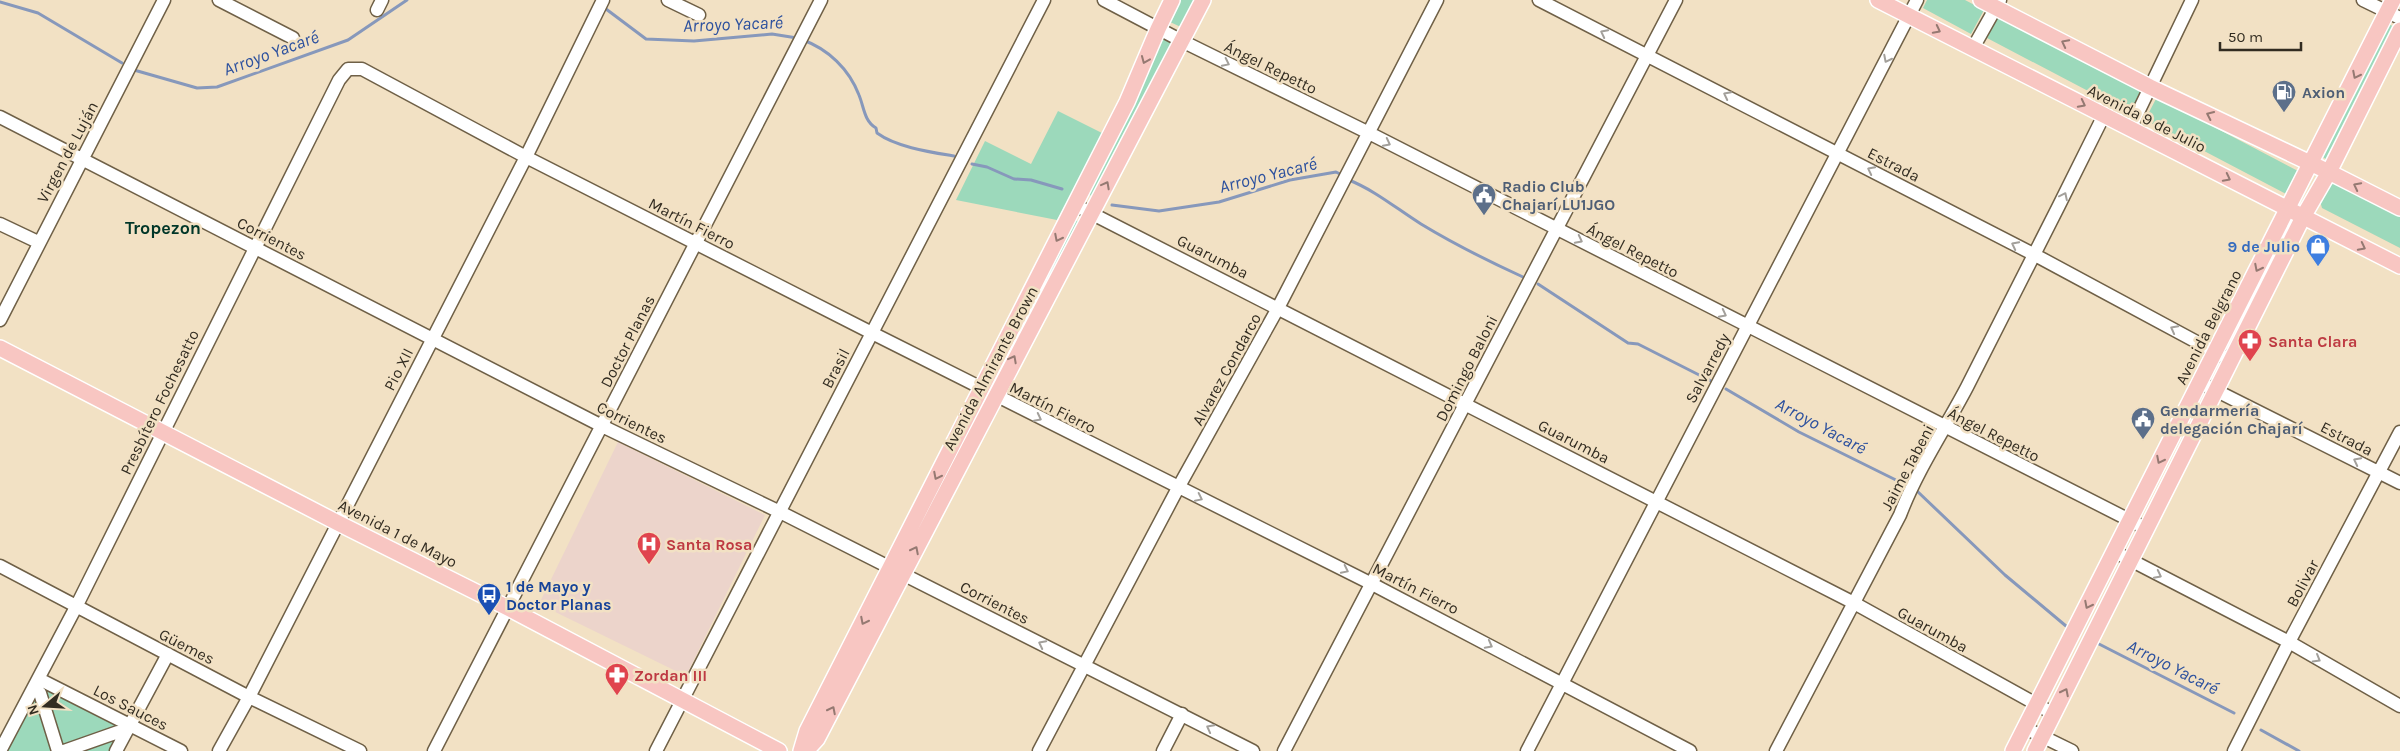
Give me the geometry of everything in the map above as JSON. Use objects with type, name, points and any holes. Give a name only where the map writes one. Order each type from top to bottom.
[{"type":"main road","name":"Avenida Almirante Brown","points":[[800,751],[807,731],[896,571],[988,392],[1075,205],[1127,102],[1158,28],[1172,0]]},
{"type":"main road","name":"Avenida Almirante Brown","points":[[988,392],[1091,213],[1203,0]]},
{"type":"main road","name":"Avenida 9 de Julio","points":[[1878,0],[2400,266]]},
{"type":"main road","name":"Avenida 9 de Julio","points":[[1981,0],[1998,4],[2150,87],[2400,208]]},
{"type":"main road","name":"Avenida Belgrano","points":[[2012,751],[2115,552],[2310,163],[2394,10]]},
{"type":"main road","points":[[2036,751],[2303,217],[2329,172],[2400,30]]},
{"type":"main road","name":"Avenida 1 de Mayo","points":[[0,348],[338,523],[508,608],[779,751]]},
{"type":"main road","name":"Avenida Almirante Brown","points":[[806,751],[817,739],[896,571]]},
{"type":"street","name":"Virgen de Luján","points":[[0,320],[38,242],[164,0]]},
{"type":"street","points":[[219,0],[293,38]]},
{"type":"street","name":"Pio XII","points":[[219,751],[249,697],[526,157],[603,0]]},
{"type":"street","points":[[668,0],[699,15]]},
{"type":"street","name":"Doctor Planas","points":[[434,751],[821,0]]},
{"type":"street","name":"Brasil","points":[[656,751],[1044,0]]},
{"type":"street","name":"Ángel Repetto","points":[[1104,0],[2147,529]]},
{"type":"street","name":"Alvarez Condarco","points":[[1039,751],[1178,488],[1278,308],[1437,0]]},
{"type":"street","name":"Estrada","points":[[1539,0],[2035,255],[2232,361]]},
{"type":"street","name":"Domingo Baloni","points":[[1284,751],[1676,0]]},
{"type":"street","name":"Salvarredy","points":[[1527,751],[1917,0]]},
{"type":"street","points":[[2130,129],[2192,0]]},
{"type":"street","points":[[2363,0],[2394,10]]},
{"type":"street","points":[[1972,48],[1998,4]]},
{"type":"street","name":"Martín Fierro","points":[[348,69],[362,69],[526,157],[1178,488],[1372,584],[1690,751]]},
{"type":"street","name":"Presbítero Fochesatto","points":[[0,751],[76,607],[162,431],[339,80],[348,69]]},
{"type":"street","name":"Jaime Tabeni","points":[[1776,751],[1854,603],[1915,481],[1946,427],[2035,255],[2104,115]]},
{"type":"street","name":"Corrientes","points":[[0,117],[602,426],[780,512],[1253,751]]},
{"type":"street","name":"Guarumba","points":[[1075,205],[1854,603],[2054,714]]},
{"type":"street","points":[[0,224],[38,242]]},
{"type":"street","name":"Estrada","points":[[2199,382],[2400,483]]},
{"type":"street","name":"Bolivar","points":[[2234,751],[2289,642],[2400,432]]},
{"type":"street","points":[[2115,552],[2289,642],[2400,706]]},
{"type":"street","name":"Güemes","points":[[0,566],[249,697],[335,746],[360,751]]},
{"type":"street","points":[[116,751],[168,654]]},
{"type":"street","points":[[37,684],[58,751]]},
{"type":"street","name":"Los Sauces","points":[[37,684],[127,729],[181,751]]},
{"type":"street","points":[[1163,751],[1182,714]]},
{"type":"street","points":[[2024,728],[2072,751]]},
{"type":"street","points":[[64,751],[127,729]]},
{"type":"shaded area","name":"Santa Rosa","points":[[618,442],[765,515],[686,676],[539,604]]},
{"type":"green space","points":[[1181,0],[1197,0],[1183,28],[1170,22]]},
{"type":"green space","points":[[1927,0],[1965,0],[1984,10],[1971,34],[1923,8]]},
{"type":"green space","points":[[1999,15],[2142,89],[2130,113],[1987,38]]},
{"type":"green space","points":[[2387,23],[2396,28],[2326,159],[2317,154]]},
{"type":"green space","points":[[1163,39],[1174,44],[1094,197],[1087,194]]},
{"type":"green space","points":[[2157,97],[2300,172],[2288,195],[2145,120]]},
{"type":"green space","points":[[1058,111],[1106,135],[1057,220],[956,200],[985,141],[1031,164]]},
{"type":"green space","points":[[2338,182],[2400,215],[2400,248],[2322,208],[2320,201],[2328,186]]},
{"type":"green space","points":[[1074,219],[1079,222],[998,379],[994,377]]},
{"type":"green space","points":[[38,686],[122,727],[111,751],[7,751]]},
{"type":"waterway","name":"Arroyo Yacaré","points":[[134,70],[197,88],[217,87],[348,40],[407,0]]},
{"type":"waterway","name":"Arroyo Yacaré","points":[[0,2],[38,13],[122,63]]},
{"type":"waterway","name":"Arroyo Yacaré","points":[[602,6],[646,39],[694,41],[772,34],[797,38]]},
{"type":"waterway","name":"Arroyo Yacaré","points":[[803,40],[821,49],[837,61],[850,77],[867,118],[876,128],[877,133],[903,145],[954,156]]},
{"type":"waterway","name":"Arroyo Yacaré","points":[[972,164],[987,167],[1014,179],[1031,180],[1062,189]]},
{"type":"waterway","name":"Arroyo Yacaré","points":[[1112,205],[1159,211],[1219,202],[1290,180],[1336,172],[1342,175]]},
{"type":"waterway","name":"Arroyo Yacaré","points":[[1349,180],[1359,184],[1446,238],[1523,277]]},
{"type":"waterway","name":"Arroyo Yacaré","points":[[1538,284],[1628,343],[1638,344],[1711,381]]},
{"type":"waterway","name":"Arroyo Yacaré","points":[[1726,389],[1799,432],[1904,484]]},
{"type":"waterway","name":"Arroyo Yacaré","points":[[1917,491],[2005,575],[2066,626]]},
{"type":"waterway","name":"Arroyo Yacaré","points":[[2099,644],[2234,713]]},
{"type":"waterway","name":"Arroyo Yacaré","points":[[2261,730],[2299,751]]},
{"type":"place","name":"Axion","points":[[2284,113]]},
{"type":"place","name":"Radio Club Chajarí LU1JGO","points":[[1484,216]]},
{"type":"place","name":"9 de Julio","points":[[2318,267]]},
{"type":"place","name":"Santa Clara","points":[[2250,362]]},
{"type":"place","name":"Gendarmería delegación Chajarí","points":[[2143,440]]},
{"type":"place","name":"Santa Rosa","points":[[649,565]]},
{"type":"place","name":"1 de Mayo y Doctor Planas","points":[[489,616]]},
{"type":"place","name":"Zordan III","points":[[617,696]]},
{"type":"district","name":"Tropezon","points":[[163,228]]}]
